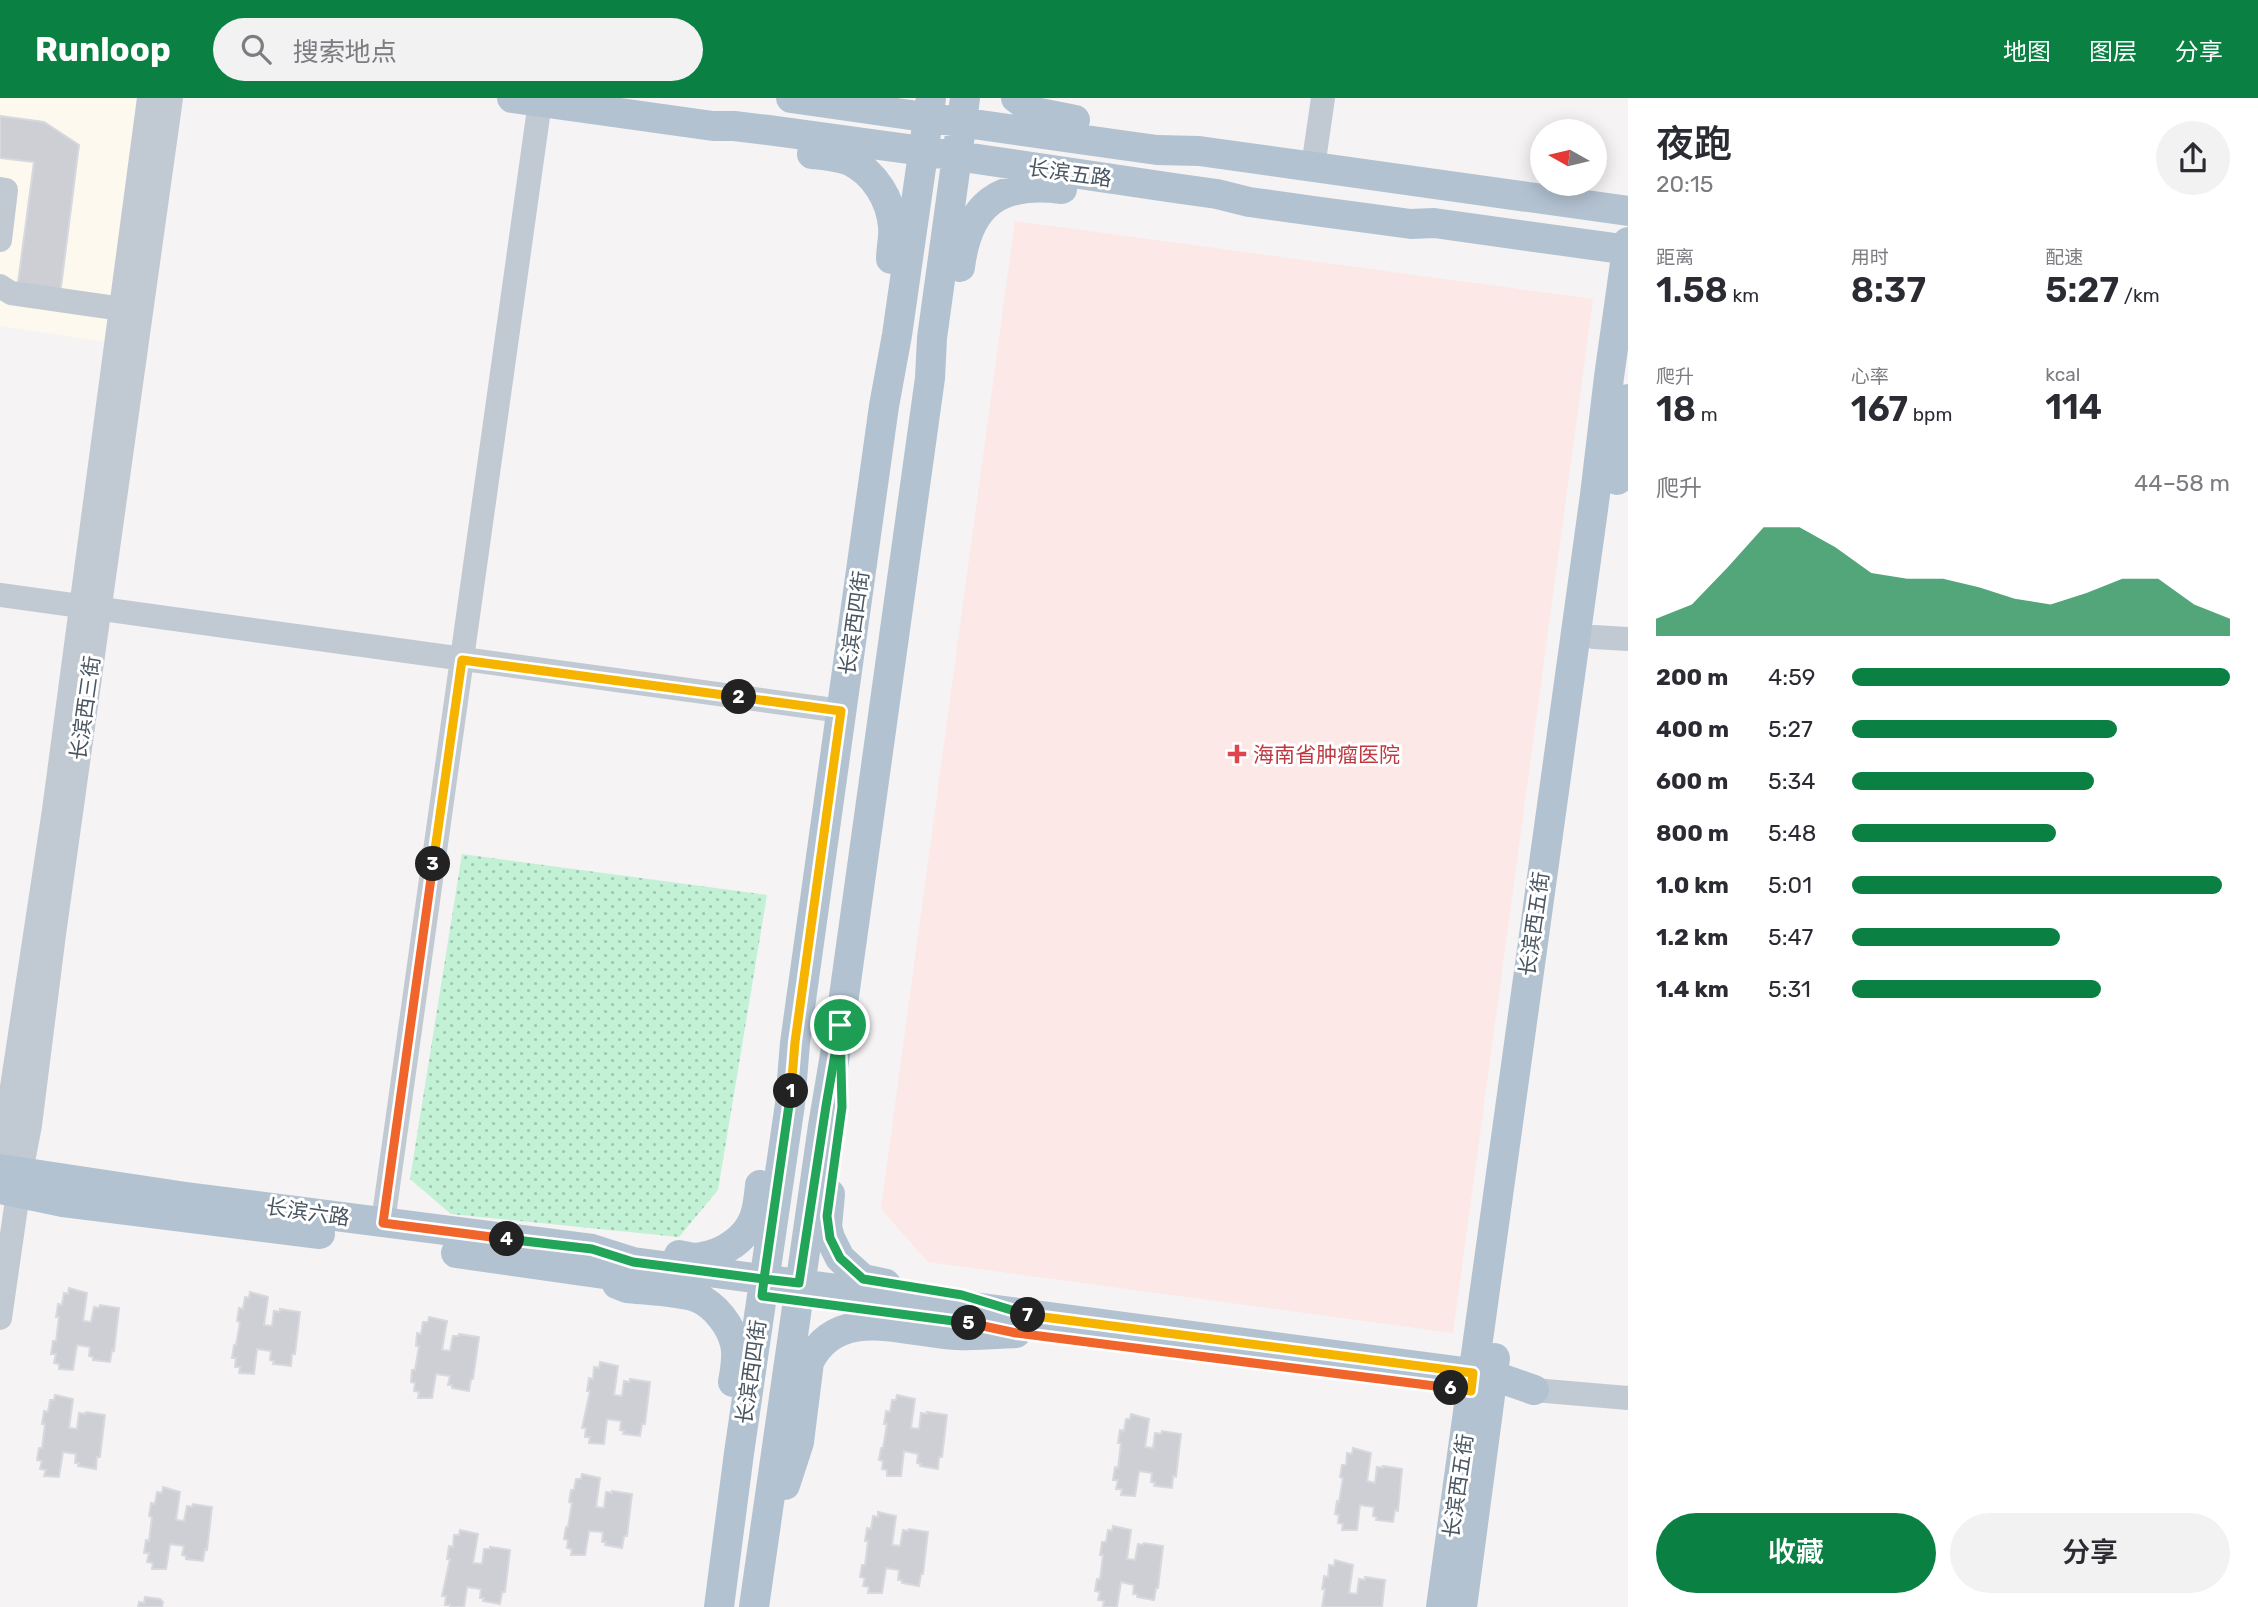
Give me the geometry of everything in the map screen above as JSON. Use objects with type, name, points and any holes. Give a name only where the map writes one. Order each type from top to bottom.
[{"type":"main road","name":"长滨五路","points":[[791,98],[964,110],[1157,150],[1199,151],[1628,211]]},
{"type":"main road","points":[[1016,98],[1043,115],[1159,131],[1199,151]]},
{"type":"main road","name":"长滨五路","points":[[526,100],[957,156],[1196,191],[1249,202],[1411,224],[1434,223],[1628,247]]},
{"type":"main road","name":"长滨西四街","points":[[719,1607],[790,1104],[795,1042],[841,711],[930,108]]},
{"type":"main road","name":"长滨西四街","points":[[754,1607],[798,1292],[840,1025],[930,378],[932,338],[964,110]]},
{"type":"main road","points":[[713,126],[732,142],[849,161],[865,171],[880,187],[891,212],[893,228],[884,406]]},
{"type":"main road","points":[[930,378],[950,340],[963,246],[968,229],[982,209],[1005,193],[1023,187],[1045,187],[1215,210],[1249,202]]},
{"type":"main road","name":"长滨西五街","points":[[1462,1607],[1482,1384],[1607,387],[1628,247]]},
{"type":"main road","name":"长滨西五街","points":[[1441,1607],[1482,1384],[1498,1323],[1628,399]]},
{"type":"main road","points":[[840,1025],[842,1107],[827,1227],[840,1258],[863,1279],[962,1295],[1017,1323]]},
{"type":"main road","points":[[590,1260],[635,1250],[699,1258],[725,1249],[741,1237],[753,1222],[757,1209],[772,1101],[795,1042]]},
{"type":"main road","name":"长滨六路","points":[[8,1177],[63,1202],[337,1236],[633,1262],[959,1321],[1017,1323],[1534,1390]]},
{"type":"main road","name":"长滨六路","points":[[8,1177],[174,1195],[383,1223],[590,1260]]},
{"type":"main road","points":[[590,1260],[627,1288],[699,1298],[720,1316],[732,1334],[735,1345],[732,1388],[739,1453]]},
{"type":"main road","points":[[759,1569],[799,1442],[809,1362],[824,1341],[847,1328],[862,1325],[957,1335],[1017,1323]]},
{"type":"street","name":"长滨西三街","points":[[0,1318],[8,1177],[30,1125],[122,309],[149,98]]},
{"type":"street","name":"长滨西三街","points":[[90,607],[171,98]]},
{"type":"street","points":[[1312,167],[1323,98]]},
{"type":"street","points":[[383,1223],[462,660],[526,100]]},
{"type":"street","points":[[0,189],[6,190],[0,240]]},
{"type":"street","points":[[0,286],[11,293],[122,309]]},
{"type":"street","points":[[0,594],[841,711]]},
{"type":"street","points":[[1594,637],[1628,639]]},
{"type":"street","points":[[1534,1390],[1628,1398]]},
{"type":"shaded area","points":[[0,98],[137,98],[114,343],[0,326]]},
{"type":"shaded area","name":"海南省肿瘤医院","points":[[1015,221],[1593,299],[1453,1333],[928,1262],[881,1209]]},
{"type":"green space","points":[[462,854],[767,895],[718,1190],[679,1237],[451,1214],[410,1179]]},
{"type":"building","points":[[0,116],[44,122],[79,145],[60,295],[17,290],[34,162],[0,158]]},
{"type":"building","points":[[69,1288],[87,1293],[83,1321],[91,1322],[94,1307],[99,1308],[100,1305],[119,1308],[114,1351],[112,1350],[110,1362],[93,1360],[93,1357],[89,1356],[90,1347],[77,1345],[73,1370],[59,1369],[59,1364],[54,1363],[56,1354],[51,1354],[53,1341],[56,1341],[58,1304],[62,1305],[64,1293],[68,1294]]},
{"type":"building","points":[[250,1292],[268,1297],[264,1325],[272,1326],[274,1311],[280,1312],[280,1309],[300,1312],[291,1366],[273,1364],[274,1361],[270,1360],[271,1351],[257,1349],[254,1374],[239,1373],[240,1367],[235,1367],[236,1358],[232,1358],[240,1322],[237,1321],[239,1308],[243,1309],[245,1297],[249,1298]]},
{"type":"building","points":[[429,1317],[447,1321],[442,1350],[450,1351],[453,1336],[459,1334],[479,1337],[469,1391],[452,1388],[452,1385],[448,1385],[450,1376],[436,1374],[432,1398],[418,1398],[419,1392],[414,1391],[415,1383],[411,1382],[419,1346],[416,1346],[417,1333],[421,1334],[423,1322],[428,1322]]},
{"type":"building","points":[[600,1362],[618,1366],[614,1395],[622,1396],[624,1381],[630,1382],[630,1379],[650,1382],[645,1424],[642,1424],[640,1436],[623,1434],[624,1431],[620,1430],[621,1421],[607,1419],[604,1444],[589,1443],[590,1437],[585,1437],[586,1428],[582,1428],[590,1391],[587,1391],[589,1378],[593,1379],[594,1367],[599,1368]]},
{"type":"building","points":[[55,1395],[73,1399],[69,1428],[77,1429],[79,1413],[105,1415],[96,1469],[78,1466],[79,1463],[75,1463],[76,1454],[63,1452],[59,1477],[44,1476],[46,1470],[40,1469],[42,1461],[37,1460],[39,1448],[42,1448],[44,1411],[48,1412],[50,1400],[54,1400]]},
{"type":"building","points":[[897,1395],[915,1399],[911,1428],[919,1429],[921,1413],[947,1415],[938,1469],[920,1466],[921,1464],[917,1463],[918,1454],[904,1451],[901,1476],[887,1476],[887,1470],[882,1469],[883,1461],[879,1460],[887,1424],[884,1424],[886,1411],[890,1412],[892,1400],[896,1400]]},
{"type":"building","points":[[1131,1414],[1149,1419],[1145,1447],[1153,1448],[1155,1433],[1161,1434],[1162,1431],[1181,1434],[1176,1477],[1173,1476],[1172,1488],[1154,1486],[1155,1483],[1151,1482],[1152,1473],[1139,1471],[1135,1496],[1121,1495],[1122,1489],[1116,1489],[1118,1480],[1113,1480],[1115,1467],[1118,1468],[1120,1430],[1124,1431],[1126,1419],[1130,1419]]},
{"type":"building","points":[[1353,1448],[1371,1453],[1367,1481],[1375,1483],[1377,1467],[1402,1469],[1398,1511],[1395,1510],[1393,1522],[1376,1520],[1377,1517],[1373,1516],[1374,1507],[1360,1505],[1357,1530],[1342,1530],[1343,1524],[1338,1523],[1339,1515],[1335,1514],[1343,1478],[1340,1477],[1342,1465],[1346,1465],[1347,1453],[1352,1454]]},
{"type":"building","points":[[582,1474],[600,1478],[596,1507],[604,1508],[606,1492],[632,1494],[627,1536],[624,1536],[622,1548],[605,1545],[606,1542],[602,1542],[603,1532],[589,1531],[585,1555],[571,1555],[572,1549],[567,1548],[568,1540],[564,1539],[572,1503],[569,1502],[571,1490],[574,1490],[576,1479],[581,1479]]},
{"type":"building","points":[[163,1487],[180,1492],[176,1520],[184,1521],[187,1506],[192,1507],[193,1504],[212,1507],[207,1550],[205,1549],[203,1561],[186,1559],[186,1556],[182,1555],[184,1546],[170,1544],[166,1569],[152,1569],[153,1563],[147,1562],[149,1553],[144,1553],[146,1540],[149,1541],[151,1503],[155,1504],[157,1492],[162,1493]]},
{"type":"building","points":[[878,1512],[896,1516],[892,1545],[900,1546],[903,1530],[928,1532],[919,1586],[902,1583],[902,1580],[898,1580],[899,1570],[886,1568],[882,1593],[868,1593],[869,1587],[863,1586],[865,1578],[860,1577],[862,1565],[865,1565],[867,1528],[871,1529],[873,1516],[878,1517]]},
{"type":"building","points":[[1113,1526],[1131,1530],[1127,1559],[1135,1560],[1138,1544],[1163,1546],[1154,1600],[1137,1597],[1137,1594],[1133,1594],[1134,1585],[1121,1582],[1117,1607],[1103,1607],[1104,1601],[1098,1600],[1100,1592],[1095,1591],[1097,1579],[1100,1579],[1102,1542],[1106,1542],[1108,1530],[1112,1531]]},
{"type":"building","points":[[460,1530],[478,1534],[473,1563],[482,1564],[484,1549],[490,1547],[510,1550],[505,1592],[502,1592],[500,1604],[483,1601],[484,1598],[480,1598],[481,1589],[467,1587],[464,1607],[445,1605],[446,1596],[442,1596],[450,1559],[447,1559],[449,1546],[453,1547],[454,1535],[459,1535]]},
{"type":"building","points":[[1335,1560],[1353,1565],[1349,1593],[1357,1594],[1359,1579],[1365,1580],[1365,1577],[1385,1580],[1382,1607],[1322,1607],[1324,1576],[1328,1577],[1329,1565],[1334,1566]]},
{"type":"building","points":[[145,1597],[160,1599],[163,1602],[162,1607],[138,1607],[139,1602],[144,1603]]},
{"type":"place","name":"海南省肿瘤医院","points":[[1237,754]]},
{"type":"route","points":[[840,1025],[799,1283],[764,1279],[790,1104],[795,1042],[841,711],[462,660],[383,1223],[592,1249],[633,1262],[764,1279],[762,1296],[959,1321],[1016,1333],[1471,1391],[1473,1373],[1019,1314],[962,1295],[863,1279],[840,1258],[827,1227],[842,1107],[840,1025]]}]
